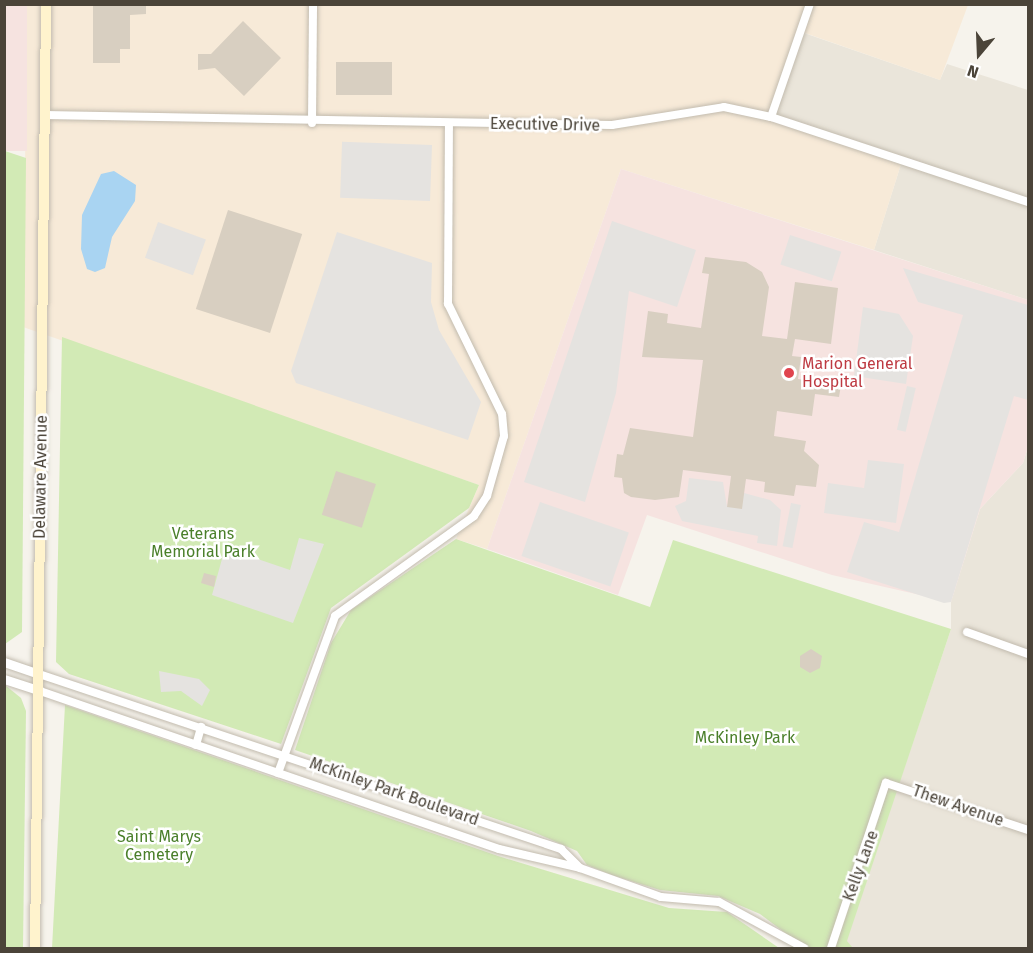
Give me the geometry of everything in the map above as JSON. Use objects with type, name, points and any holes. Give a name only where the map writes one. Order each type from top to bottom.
[{"type":"main road","name":"Delaware Avenue","points":[[35,948],[40,691],[46,4]]},
{"type":"street","points":[[312,123],[313,4]]},
{"type":"street","points":[[771,117],[810,4]]},
{"type":"street","name":"Executive Drive","points":[[45,115],[312,123],[650,123],[724,107],[771,117],[1029,202]]},
{"type":"street","points":[[278,773],[339,611],[474,516],[487,496],[504,436],[502,414],[448,304],[449,123]]},
{"type":"street","points":[[967,632],[1029,654]]},
{"type":"street","points":[[4,662],[39,674]]},
{"type":"street","name":"McKinley Park Boulevard","points":[[39,674],[285,754],[561,849],[580,868]]},
{"type":"street","points":[[4,679],[40,691]]},
{"type":"street","name":"McKinley Park Boulevard","points":[[40,691],[499,849],[580,868],[662,897],[719,902],[788,947],[804,948]]},
{"type":"street","points":[[196,745],[201,727]]},
{"type":"street","name":"Thew Avenue","points":[[886,783],[1029,830]]},
{"type":"street","name":"Kelly Lane","points":[[831,948],[886,783]]},
{"type":"shaded area","points":[[5,5],[27,5],[27,151],[5,151]]},
{"type":"shaded area","points":[[27,5],[968,5],[940,80],[802,32],[774,119],[902,161],[874,250],[621,169],[487,549],[456,539],[479,485],[23,327]]},
{"type":"shaded area","points":[[801,32],[940,80],[947,64],[1028,90],[1028,300],[874,250],[902,161],[773,119]]},
{"type":"shaded area","points":[[342,142],[432,145],[430,201],[340,198]]},
{"type":"shaded area","name":"Marion General Hospital","points":[[621,169],[1028,300],[1028,447],[1023,463],[980,509],[951,602],[832,575],[647,515],[618,595],[487,549]]},
{"type":"shaded area","points":[[612,221],[696,250],[677,307],[629,291],[616,393],[585,502],[524,482]]},
{"type":"shaded area","points":[[158,222],[206,239],[193,275],[145,258]]},
{"type":"shaded area","points":[[337,232],[432,263],[431,302],[439,330],[481,402],[468,440],[296,383],[291,371]]},
{"type":"shaded area","points":[[790,235],[841,252],[832,281],[780,264]]},
{"type":"shaded area","points":[[903,268],[1028,305],[1028,400],[1014,396],[951,602],[944,603],[847,572],[864,522],[899,532],[963,315],[918,302]]},
{"type":"shaded area","points":[[863,307],[899,314],[913,336],[906,384],[854,376]]},
{"type":"shaded area","points":[[907,386],[916,388],[906,432],[897,430]]},
{"type":"shaded area","points":[[1028,447],[1028,948],[853,948],[846,941],[951,629],[951,602],[980,509],[1023,463]]},
{"type":"shaded area","points":[[868,460],[904,464],[896,523],[824,513],[828,483],[864,488]]},
{"type":"shaded area","points":[[689,478],[723,482],[727,507],[744,493],[770,500],[781,510],[777,546],[757,543],[758,536],[682,521],[675,506],[686,501]]},
{"type":"shaded area","points":[[540,502],[629,533],[610,586],[521,556]]},
{"type":"shaded area","points":[[791,503],[801,505],[792,548],[783,546]]},
{"type":"shaded area","points":[[299,538],[324,544],[293,623],[212,595],[225,548],[290,570]]},
{"type":"shaded area","points":[[159,671],[199,679],[210,690],[202,706],[181,691],[161,692]]},
{"type":"green space","points":[[5,151],[26,158],[22,632],[5,644]]},
{"type":"green space","name":"Veterans Memorial Park","points":[[62,337],[479,485],[469,508],[331,608],[281,744],[69,674],[56,662]]},
{"type":"green space","name":"McKinley Park","points":[[456,539],[650,607],[673,540],[951,629],[847,941],[853,948],[792,948],[788,935],[760,914],[718,896],[660,890],[612,875],[587,865],[577,851],[531,831],[295,750],[331,643],[351,610]]},
{"type":"green space","points":[[5,685],[21,698],[26,711],[23,948],[5,948]]},
{"type":"green space","name":"Saint Marys Cemetery","points":[[65,705],[498,856],[669,908],[727,912],[779,948],[52,948]]},
{"type":"water","points":[[114,171],[136,185],[135,201],[112,237],[105,268],[95,272],[87,269],[81,249],[82,215],[101,174]]},
{"type":"building","points":[[93,4],[146,4],[146,14],[130,15],[130,49],[120,49],[120,63],[93,63]]},
{"type":"building","points":[[243,21],[281,58],[244,96],[215,68],[198,70],[198,54],[211,54]]},
{"type":"building","points":[[336,62],[392,62],[392,95],[336,95]]},
{"type":"building","points":[[228,210],[302,234],[270,333],[196,309]]},
{"type":"building","points":[[705,257],[746,262],[762,272],[769,287],[762,336],[787,339],[795,282],[838,288],[831,344],[795,339],[792,356],[801,357],[798,379],[841,385],[839,397],[815,394],[812,416],[777,411],[774,436],[806,441],[804,451],[819,465],[816,487],[796,485],[794,496],[764,492],[765,482],[746,479],[742,509],[727,507],[731,476],[683,470],[679,497],[655,500],[631,497],[624,493],[622,478],[614,477],[617,454],[623,455],[630,428],[693,437],[703,360],[642,357],[648,311],[668,314],[667,323],[701,328],[709,274],[702,273]]},
{"type":"building","points":[[336,471],[376,484],[362,528],[322,515]]},
{"type":"building","points":[[204,573],[216,576],[214,587],[201,583]]},
{"type":"building","points":[[811,649],[822,656],[820,668],[810,673],[800,667],[800,656]]},
{"type":"place","name":"Marion General Hospital","points":[[789,373]]}]
